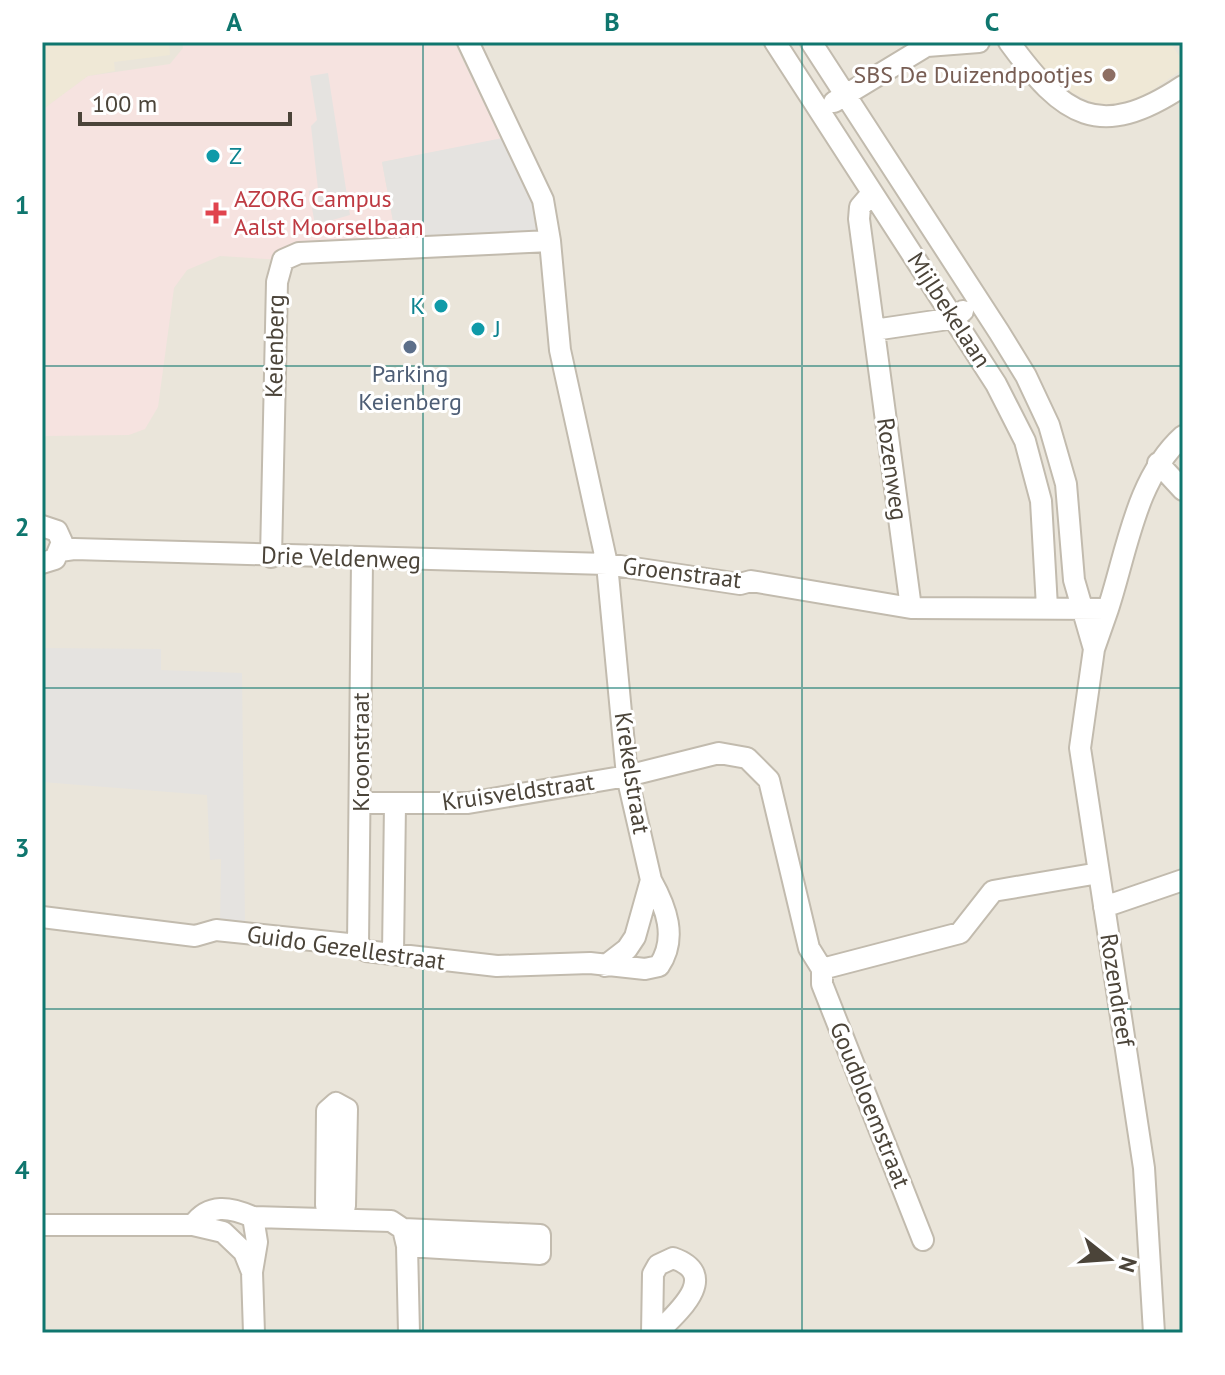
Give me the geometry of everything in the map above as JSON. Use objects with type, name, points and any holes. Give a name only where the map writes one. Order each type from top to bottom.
[{"type":"street","name":"Groenstraat","points":[[468,42],[543,200],[564,372],[607,564],[740,584],[751,581],[911,608],[1108,609]]},
{"type":"street","name":"Mijlbekelaan","points":[[775,42],[955,318],[996,384],[1025,441],[1041,501],[1047,607]]},
{"type":"street","name":"Mijlbekelaan","points":[[811,42],[1026,376],[1049,425],[1066,484],[1080,608]]},
{"type":"street","points":[[821,111],[930,44],[979,42]]},
{"type":"street","points":[[1009,42],[1052,96],[1071,108],[1089,114],[1109,117],[1130,114],[1158,103],[1183,86]]},
{"type":"street","name":"Rozenweg","points":[[872,193],[860,207],[859,219],[911,608]]},
{"type":"street","name":"Keienberg","points":[[271,557],[277,282],[283,260],[299,253],[550,241]]},
{"type":"street","points":[[874,330],[955,318],[976,301]]},
{"type":"street","points":[[1108,609],[1148,483],[1158,463],[1183,436]]},
{"type":"street","points":[[1158,463],[1183,490]]},
{"type":"street","points":[[42,526],[57,531],[65,547],[55,559],[42,563]]},
{"type":"street","name":"Drie Veldenweg","points":[[65,547],[362,560],[607,564]]},
{"type":"street","name":"Kroonstraat","points":[[358,945],[362,560]]},
{"type":"street","name":"Krekelstraat","points":[[605,966],[627,949],[635,937],[651,880],[627,776],[607,564]]},
{"type":"street","name":"Rozendreef","points":[[1080,608],[1094,649]]},
{"type":"street","name":"Rozendreef","points":[[1108,609],[1094,649],[1080,748],[1144,1168],[1154,1333]]},
{"type":"street","name":"Goudbloemstraat","points":[[627,776],[719,753],[747,758],[769,780],[809,948],[822,969],[822,984],[923,1240]]},
{"type":"street","name":"Kruisveldstraat","points":[[361,803],[468,803],[627,776]]},
{"type":"street","name":"Kroonstraat","points":[[393,953],[395,804]]},
{"type":"street","points":[[822,969],[960,933],[993,891],[1099,873]]},
{"type":"street","name":"Guido Gezellestraat","points":[[42,917],[195,936],[216,930],[358,945],[366,951],[497,966],[645,969],[659,966],[670,931],[662,900],[651,880]]},
{"type":"street","points":[[1104,907],[1183,880]]},
{"type":"street","points":[[193,1225],[201,1213],[215,1208],[233,1208],[253,1217],[391,1221],[405,1238],[409,1333]]},
{"type":"street","points":[[253,1217],[257,1242],[252,1272],[254,1333]]},
{"type":"street","points":[[42,1225],[193,1225],[211,1228],[234,1240],[244,1252],[252,1272]]},
{"type":"street","points":[[540,1235],[540,1254],[405,1238],[540,1235]]},
{"type":"shaded area","points":[[42,42],[1183,42],[1183,1333],[42,1333]]},
{"type":"shaded area","points":[[42,42],[169,42],[170,55],[114,62],[115,71],[88,76],[42,110]]},
{"type":"shaded area","name":"AZORG Campus Aalst Moorselbaan","points":[[182,42],[454,42],[501,139],[382,162],[398,248],[283,260],[220,256],[187,270],[174,288],[158,407],[145,429],[129,435],[46,436],[42,441],[42,110],[88,76],[170,64],[183,48]]},
{"type":"shaded area","name":"SBS De Duizendpootjes","points":[[1022,42],[1170,42],[1183,62],[1183,69],[1135,102],[1102,107],[1050,82]]},
{"type":"shaded area","points":[[328,73],[350,215],[315,225],[309,191],[318,189],[311,126],[317,120],[310,76]]},
{"type":"shaded area","points":[[513,136],[550,241],[398,248],[382,162]]},
{"type":"shaded area","points":[[42,648],[161,649],[161,670],[242,673],[245,925],[220,922],[221,859],[210,860],[207,795],[42,782]]},
{"type":"place","name":"SBS De Duizendpootjes","points":[[1109,75]]},
{"type":"place","name":"Z","points":[[213,156]]},
{"type":"place","name":"AZORG Campus Aalst Moorselbaan","points":[[216,213]]},
{"type":"place","name":"K","points":[[441,306]]},
{"type":"place","name":"J","points":[[478,329]]},
{"type":"place","name":"Parking Keienberg","points":[[410,347]]}]
